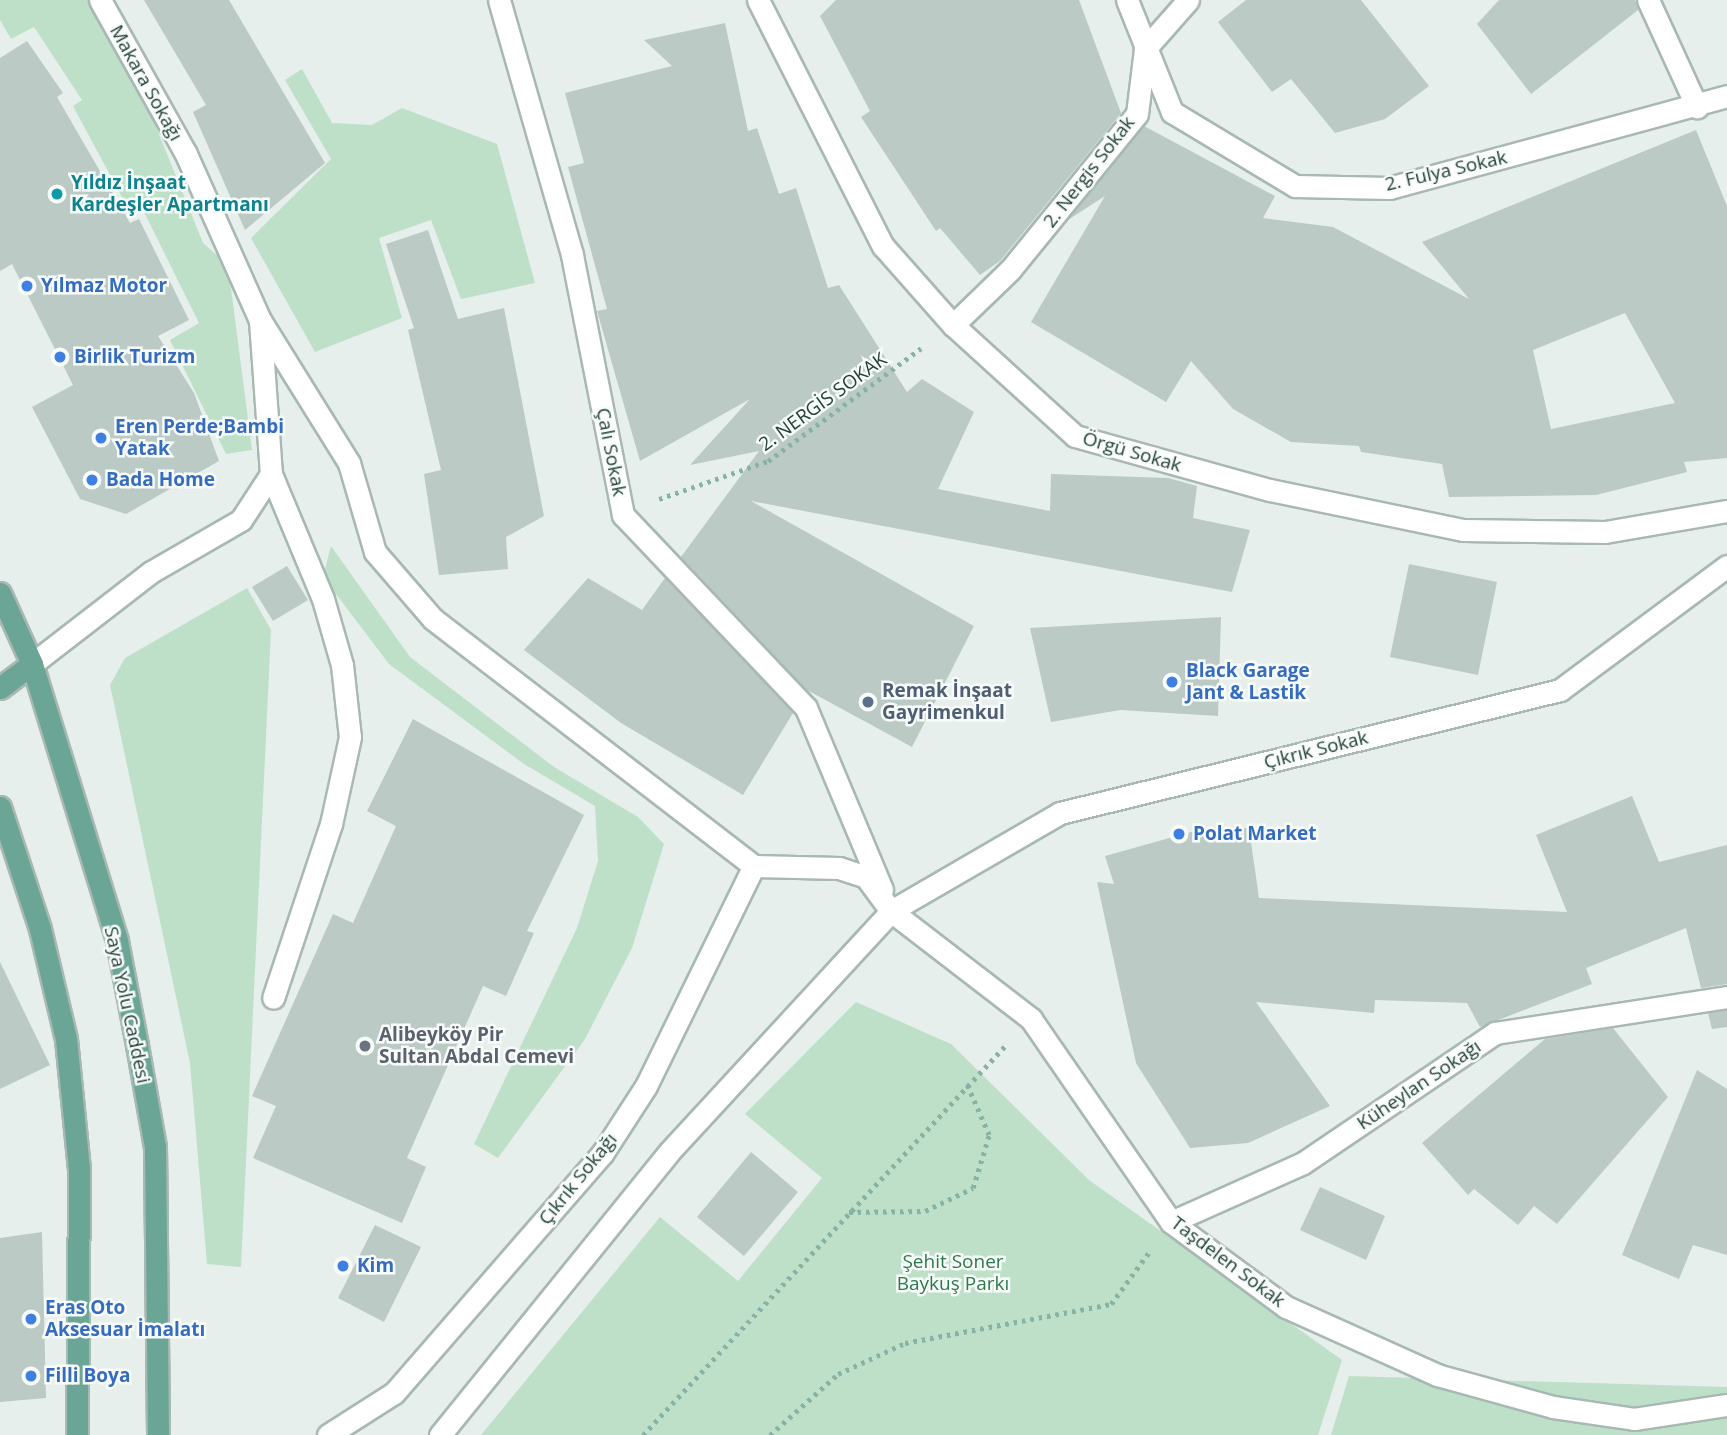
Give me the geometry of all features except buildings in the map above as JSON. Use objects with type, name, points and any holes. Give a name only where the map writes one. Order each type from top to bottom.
[{"type":"main road","name":"Saya Yolu Caddesi","points":[[0,593],[32,664],[117,941],[155,1147],[158,1435]]},
{"type":"main road","points":[[0,688],[32,664]]},
{"type":"main road","points":[[0,807],[40,929],[66,1039],[79,1170],[77,1435]]},
{"type":"street","name":"Makara Sokağı","points":[[100,0],[186,154],[260,320]]},
{"type":"street","name":"Çalı Sokak","points":[[499,0],[572,255],[623,515],[806,708],[891,911]]},
{"type":"street","name":"Örgü Sokak","points":[[758,0],[883,246],[953,325],[1075,436],[1270,490],[1463,530],[1605,532],[1727,511]]},
{"type":"street","name":"2. Fulya Sokak","points":[[1127,0],[1172,112],[1295,186],[1389,188],[1697,107],[1727,96]]},
{"type":"street","points":[[1145,49],[1188,0]]},
{"type":"street","points":[[1648,0],[1697,107]]},
{"type":"street","name":"2. Nergis Sokak","points":[[953,325],[1010,270],[1137,114],[1145,49]]},
{"type":"street","points":[[260,320],[271,474],[323,599],[342,665],[350,737],[331,824],[273,998]]},
{"type":"street","points":[[260,320],[349,463],[375,552],[433,619],[754,866],[839,868],[866,877],[891,911]]},
{"type":"street","points":[[32,664],[151,572],[241,520],[271,474]]},
{"type":"street","name":"Çıkrık Sokak","points":[[440,1435],[669,1152],[891,911],[1060,813],[1560,690],[1727,566]]},
{"type":"street","name":"Çıkrık Sokağı","points":[[328,1435],[394,1393],[601,1154],[646,1086],[754,866]]},
{"type":"street","name":"Taşdelen Sokak","points":[[891,911],[1031,1019],[1171,1222],[1286,1307],[1437,1375],[1553,1407],[1634,1419],[1727,1405]]},
{"type":"street","name":"Küheylan Sokağı","points":[[1171,1222],[1303,1163],[1495,1033],[1727,996]]},
{"type":"path","name":"2. NERGİS SOKAK","points":[[623,515],[702,479],[768,461],[953,325]]},
{"type":"path","points":[[643,1435],[848,1212],[1031,1019]]},
{"type":"path","points":[[848,1212],[925,1211],[973,1188],[989,1135],[967,1085]]},
{"type":"path","points":[[770,1435],[838,1374],[905,1343],[1111,1304],[1171,1222]]},
{"type":"green space","points":[[0,0],[92,0],[142,92],[203,243],[228,265],[252,450],[226,454],[170,340],[199,323],[142,208],[131,214],[73,106],[82,100],[34,27],[11,39],[0,20]]},
{"type":"green space","points":[[302,69],[332,123],[372,125],[402,108],[497,144],[535,283],[461,299],[431,220],[379,238],[402,318],[315,352],[251,238],[331,159],[285,80]]},
{"type":"green space","points":[[331,546],[410,657],[554,767],[638,817],[664,844],[632,948],[585,1039],[498,1158],[474,1144],[577,928],[598,861],[595,806],[524,764],[389,664],[323,577]]},
{"type":"green space","points":[[247,588],[271,630],[241,1267],[207,1264],[190,1063],[110,685],[125,658]]},
{"type":"green space","name":"Şehit Soner Baykuş Parkı","points":[[856,1002],[951,1044],[1089,1180],[1342,1360],[1318,1435],[481,1435],[660,1217],[738,1281],[822,1178],[745,1114]]},
{"type":"green space","points":[[1349,1376],[1727,1387],[1727,1435],[1331,1435]]},
{"type":"place","name":"Yıldız İnşaat Kardeşler Apartmanı","points":[[57,194]]},
{"type":"place","name":"Yılmaz Motor","points":[[27,286]]},
{"type":"place","name":"Birlik Turizm","points":[[60,357]]},
{"type":"place","name":"Eren Perde;Bambi Yatak","points":[[101,438]]},
{"type":"place","name":"Bada Home","points":[[92,480]]},
{"type":"place","name":"Black Garage Jant & Lastik","points":[[1172,682]]},
{"type":"place","name":"Remak İnşaat Gayrimenkul","points":[[868,702]]},
{"type":"place","name":"Polat Market","points":[[1179,834]]},
{"type":"place","name":"Alibeyköy Pir Sultan Abdal Cemevi","points":[[365,1046]]},
{"type":"place","name":"Kim","points":[[343,1266]]},
{"type":"place","name":"Eras Oto Aksesuar İmalatı","points":[[31,1319]]},
{"type":"place","name":"Filli Boya","points":[[31,1376]]}]
